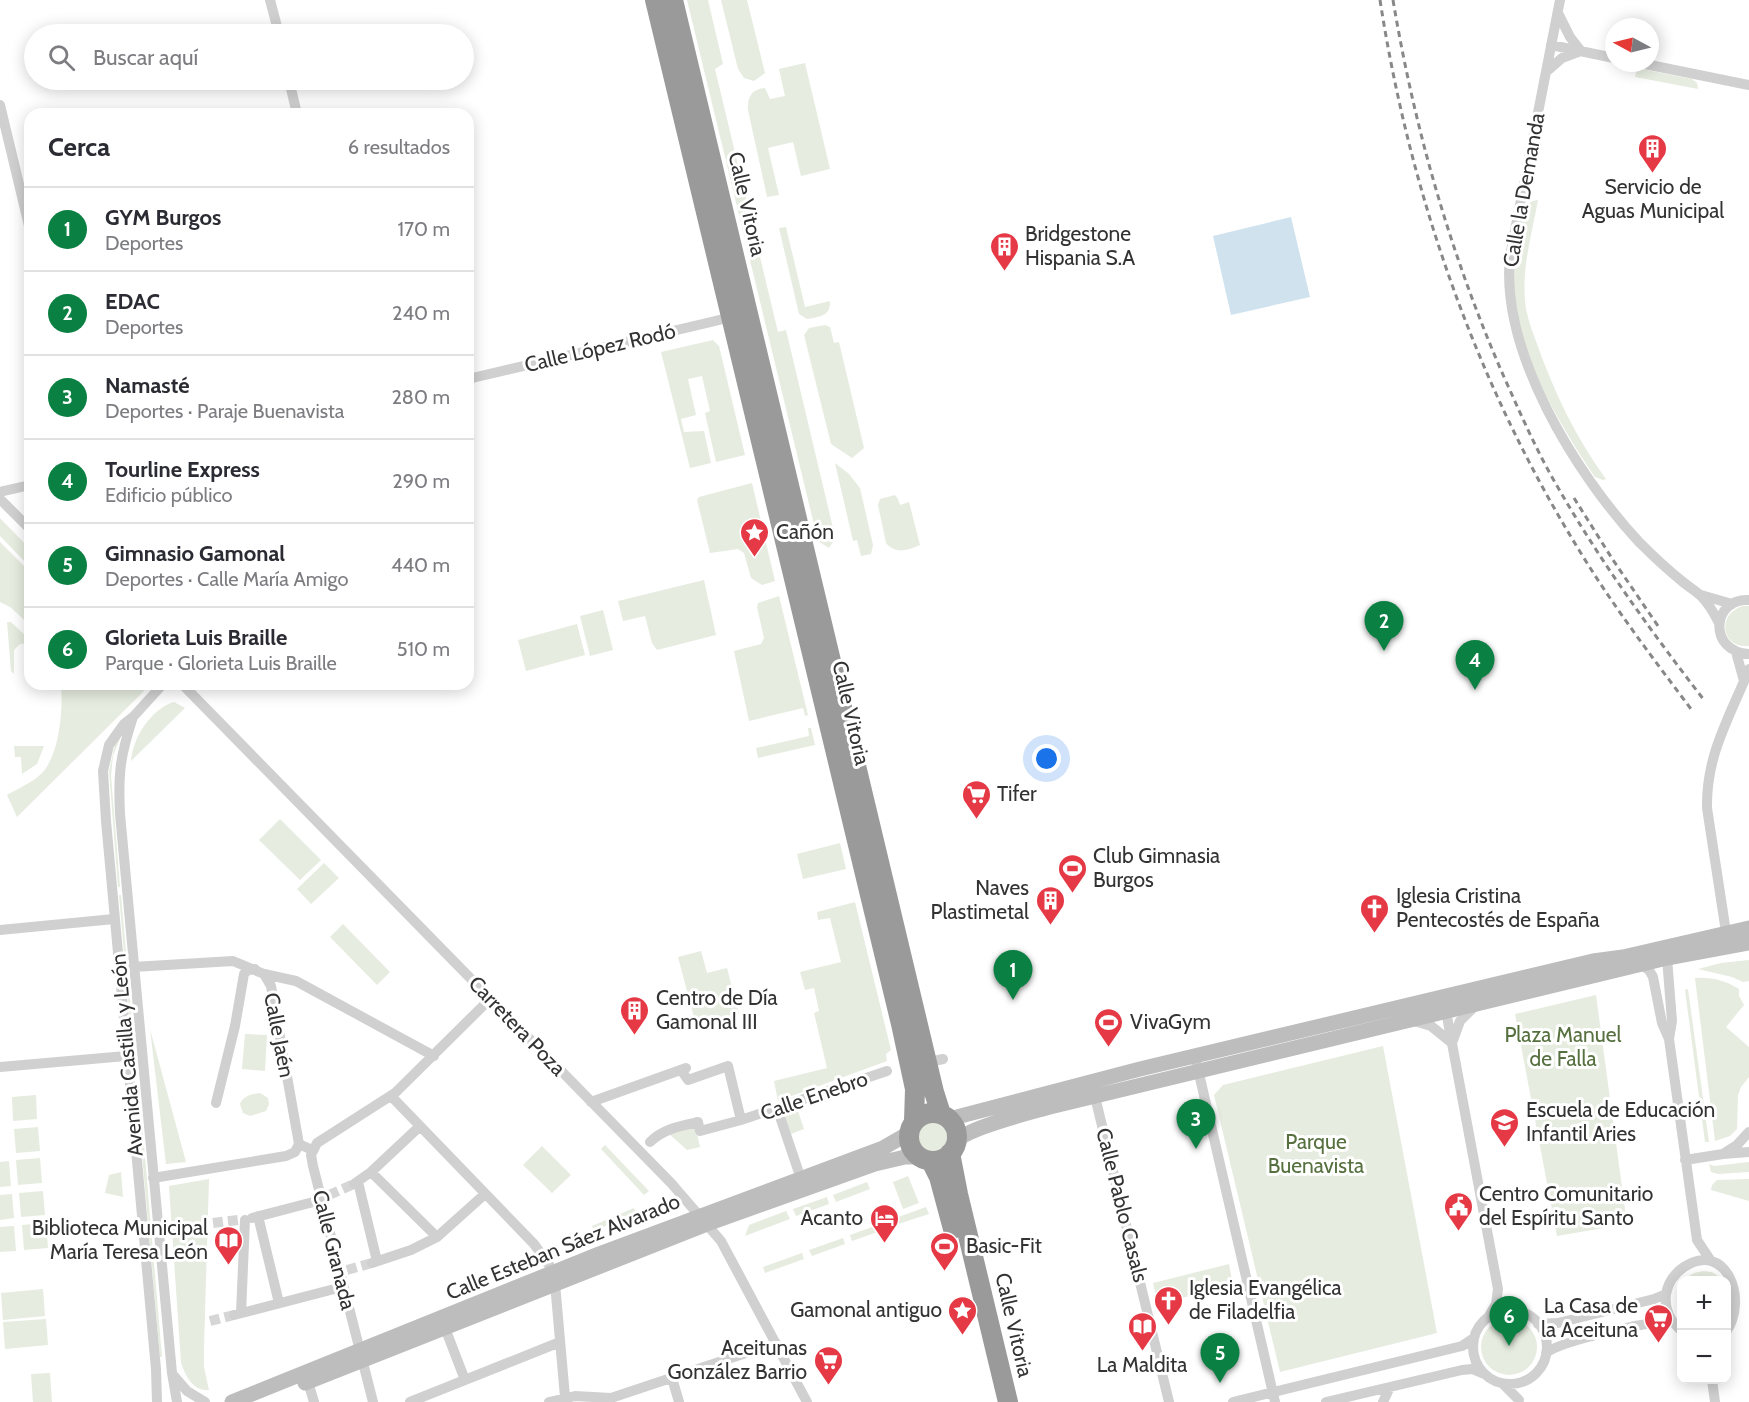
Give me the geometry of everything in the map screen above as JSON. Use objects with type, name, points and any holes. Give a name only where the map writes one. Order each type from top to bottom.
[{"type":"highway","name":"Calle Vitoria","points":[[655,0],[901,1024],[915,1089],[912,1127]]},
{"type":"highway","name":"Calle Vitoria","points":[[674,0],[934,1092],[945,1117]]},
{"type":"highway","points":[[731,317],[743,290]]},
{"type":"highway","points":[[927,1114],[945,1117],[956,1133],[953,1147],[942,1159],[926,1159],[911,1147],[912,1127],[927,1114]]},
{"type":"highway","name":"Calle Vitoria","points":[[953,1147],[1008,1402]]},
{"type":"highway","name":"Calle Vitoria","points":[[926,1159],[939,1177],[996,1402]]},
{"type":"main road","points":[[1368,1023],[1410,1021],[1476,1005],[1521,986],[1593,961],[1658,950],[1726,932],[1747,935]]},
{"type":"main road","points":[[945,1117],[1083,1083],[1196,1064],[1368,1023],[1443,997],[1521,986],[1640,964],[1747,935]]},
{"type":"main road","points":[[953,1147],[964,1134],[1012,1117],[1095,1096],[1196,1064]]},
{"type":"main road","name":"Calle Esteban Sáez Alvarado","points":[[258,1402],[308,1382],[359,1356],[883,1148],[912,1127]]},
{"type":"main road","name":"Calle Esteban Sáez Alvarado","points":[[704,1220],[874,1164],[905,1156],[926,1159]]},
{"type":"main road","name":"Calle Esteban Sáez Alvarado","points":[[231,1402],[445,1328],[554,1278]]},
{"type":"street","points":[[270,0],[276,24]]},
{"type":"street","name":"Calle la Demanda","points":[[1560,0],[1510,256],[1508,290],[1516,331],[1542,398],[1560,434],[1585,472],[1638,541],[1700,595],[1719,623],[1721,638],[1736,652]]},
{"type":"street","points":[[1558,13],[1569,35],[1581,51]]},
{"type":"street","points":[[1551,45],[1605,56]]},
{"type":"street","points":[[1546,72],[1562,58],[1581,51]]},
{"type":"street","points":[[1659,67],[1749,85]]},
{"type":"street","points":[[291,90],[296,108]]},
{"type":"street","points":[[0,105],[24,205]]},
{"type":"street","name":"Calle López Rodó","points":[[474,378],[731,317]]},
{"type":"street","name":"Calle Vitoria","points":[[731,317],[740,321],[744,328],[760,390],[774,418]]},
{"type":"street","points":[[0,492],[24,486]]},
{"type":"street","points":[[0,499],[24,523]]},
{"type":"street","name":"Calle la Demanda","points":[[1700,595],[1732,604]]},
{"type":"street","points":[[1719,623],[1721,615],[1732,604],[1749,600]]},
{"type":"street","points":[[1744,682],[1736,652],[1749,654]]},
{"type":"street","points":[[1669,1039],[1672,1021],[1667,958],[1675,952],[1719,941],[1726,932],[1707,808],[1707,787],[1714,752],[1749,669]]},
{"type":"street","name":"Avenida Castilla y León","points":[[157,1402],[156,1369],[126,1056],[103,771],[109,745],[124,723],[133,717],[158,690]]},
{"type":"street","name":"Carretera Poza","points":[[188,690],[671,1183],[704,1220],[724,1246],[807,1402]]},
{"type":"street","name":"Avenida Castilla y León","points":[[133,717],[122,750],[118,786],[153,1178],[172,1373],[177,1402]]},
{"type":"street","points":[[1724,915],[1747,935]]},
{"type":"street","points":[[0,930],[114,919]]},
{"type":"street","name":"Calle Jaén","points":[[133,968],[229,961],[239,962],[259,971],[271,986],[299,1144]]},
{"type":"street","points":[[1640,964],[1649,970],[1653,977],[1662,1023],[1669,1039],[1697,1240],[1711,1261]]},
{"type":"street","points":[[216,1103],[235,1026],[244,974],[248,970],[296,981],[434,1056]]},
{"type":"street","points":[[1326,1402],[1467,1369],[1484,1374],[1503,1384],[1519,1401],[1527,1381],[1540,1367],[1546,1353],[1545,1336],[1538,1324],[1511,1306],[1499,1293],[1443,997]]},
{"type":"street","points":[[153,1178],[286,1156],[295,1152],[299,1144],[312,1150],[317,1143],[391,1096],[490,999]]},
{"type":"street","points":[[1452,1043],[1460,1021],[1476,1005]]},
{"type":"street","points":[[1410,1021],[1431,1026],[1452,1043]]},
{"type":"street","points":[[0,1067],[126,1056]]},
{"type":"street","points":[[1196,1064],[1274,1397]]},
{"type":"street","name":"Calle Enebro","points":[[591,1102],[684,1069],[688,1080],[729,1066],[741,1120]]},
{"type":"street","name":"Calle Enebro","points":[[650,1142],[660,1133],[677,1127],[698,1122],[700,1131],[741,1120],[887,1071]]},
{"type":"street","name":"Calle Pablo Casals","points":[[1083,1083],[1092,1090],[1095,1096],[1169,1402]]},
{"type":"street","points":[[391,1096],[534,1244],[554,1278],[564,1397]]},
{"type":"street","points":[[777,1108],[798,1170]]},
{"type":"street","points":[[419,1127],[356,1183],[375,1262],[411,1250],[437,1237],[485,1194]]},
{"type":"street","points":[[1723,1154],[1737,1145],[1749,1132]]},
{"type":"street","name":"Calle Granada","points":[[312,1150],[312,1160],[343,1271],[342,1287],[373,1402]]},
{"type":"street","points":[[1686,1160],[1749,1152]]},
{"type":"street","points":[[371,1172],[437,1237]]},
{"type":"street","points":[[324,1198],[241,1220],[237,1314],[342,1287]]},
{"type":"street","points":[[258,1216],[279,1303]]},
{"type":"street","points":[[1687,1265],[1697,1240]]},
{"type":"street","points":[[1681,1330],[1673,1322],[1668,1312],[1666,1294],[1673,1277],[1687,1265],[1711,1261],[1724,1266],[1734,1274],[1742,1290],[1742,1310],[1735,1324],[1728,1330]]},
{"type":"street","points":[[1484,1374],[1476,1361],[1474,1338],[1489,1316],[1499,1293]]},
{"type":"street","points":[[1538,1324],[1558,1323],[1666,1294]]},
{"type":"street","points":[[1489,1316],[1505,1310],[1521,1313]]},
{"type":"street","points":[[1546,1353],[1557,1346],[1637,1326],[1673,1322]]},
{"type":"street","points":[[445,1328],[465,1380]]},
{"type":"street","points":[[1233,1402],[1274,1397],[1462,1346],[1474,1338]]},
{"type":"street","points":[[410,1402],[560,1342]]},
{"type":"street","points":[[549,1402],[564,1397],[579,1396],[611,1398],[776,1343]]},
{"type":"street","points":[[172,1373],[187,1391],[205,1402]]},
{"type":"street","points":[[672,1378],[679,1402]]},
{"type":"street","points":[[1503,1384],[1527,1381]]},
{"type":"street","points":[[308,1382],[314,1402]]},
{"type":"street","points":[[1713,1384],[1715,1402]]},
{"type":"street","points":[[1367,1393],[1381,1402],[1390,1387]]},
{"type":"green space","points":[[687,0],[708,0],[723,64],[715,69],[778,332],[786,330],[833,528],[835,539],[829,548],[818,541]]},
{"type":"green space","points":[[721,0],[747,0],[765,73],[754,81],[744,78],[738,69]]},
{"type":"green space","points":[[805,63],[830,169],[801,176],[793,142],[768,148],[779,195],[767,197],[748,101],[751,94],[765,88],[770,99],[785,96],[779,69]]},
{"type":"green space","points":[[1636,72],[1657,72],[1692,79],[1697,83],[1698,89],[1635,77]]},
{"type":"green space","points":[[1538,200],[1525,275],[1527,311],[1531,328],[1558,397],[1575,431],[1606,479],[1603,480],[1595,477],[1556,414],[1533,368],[1518,321],[1513,286],[1516,252],[1525,206]]},
{"type":"green space","points":[[786,227],[805,307],[830,301],[829,310],[820,316],[807,319],[799,314],[779,228]]},
{"type":"green space","points":[[825,325],[830,327],[834,343],[839,342],[864,448],[852,458],[831,444],[804,335],[809,328]]},
{"type":"green space","points":[[713,340],[719,346],[745,455],[716,462],[705,413],[710,411],[702,376],[688,379],[696,415],[681,419],[684,432],[704,431],[711,463],[690,468],[661,352]]},
{"type":"green space","points":[[835,463],[849,474],[860,488],[873,545],[871,554],[861,556],[857,540],[853,541]]},
{"type":"green space","points":[[752,483],[775,581],[762,585],[751,578],[744,553],[738,549],[710,553],[697,500],[699,497]]},
{"type":"green space","points":[[895,495],[900,505],[909,502],[920,545],[907,550],[894,549],[886,543],[878,505],[880,499]]},
{"type":"green space","points":[[0,518],[24,543],[24,561],[0,536]]},
{"type":"green space","points":[[0,542],[24,566],[24,620],[10,607],[0,602]]},
{"type":"green space","points":[[704,580],[716,635],[657,650],[652,643],[645,616],[623,621],[618,601]]},
{"type":"green space","points":[[779,596],[808,715],[805,716],[803,708],[749,721],[734,651],[761,644],[764,638],[758,603]]},
{"type":"green space","points":[[1749,606],[1749,646],[1732,642],[1725,630],[1729,616],[1734,610]]},
{"type":"green space","points":[[603,610],[613,650],[590,656],[580,616]]},
{"type":"green space","points":[[7,622],[11,622],[24,634],[24,644],[20,644],[14,650],[14,674],[11,671]]},
{"type":"green space","points":[[577,624],[585,655],[526,671],[518,640]]},
{"type":"green space","points":[[61,690],[144,691],[17,817],[7,795],[40,775],[47,767],[59,732]]},
{"type":"green space","points":[[174,702],[185,708],[131,761],[135,743],[145,725],[158,711]]},
{"type":"green space","points":[[808,728],[811,728],[815,745],[758,758],[756,748],[809,736]]},
{"type":"green space","points":[[121,736],[113,756],[111,776],[120,887],[118,887],[109,771],[115,744]]},
{"type":"green space","points":[[14,746],[44,746],[37,764],[22,774],[21,757],[15,757]]},
{"type":"green space","points":[[280,819],[321,860],[300,880],[259,840]]},
{"type":"green space","points":[[840,843],[846,869],[803,879],[797,854]]},
{"type":"green space","points":[[324,863],[339,878],[311,904],[297,889]]},
{"type":"green space","points":[[119,895],[121,895],[137,1078],[135,1079]]},
{"type":"green space","points":[[855,902],[891,1050],[886,1054],[887,1061],[778,1101],[774,1081],[827,1068],[814,1013],[819,1011],[814,988],[805,990],[800,972],[841,962],[830,918],[818,920],[817,912]]},
{"type":"green space","points":[[343,924],[390,972],[377,985],[330,937]]},
{"type":"green space","points":[[701,951],[707,973],[727,968],[739,1014],[696,1025],[678,957]]},
{"type":"green space","points":[[1749,960],[1749,981],[1743,982],[1698,969],[1721,963]]},
{"type":"green space","points":[[1695,978],[1723,981],[1739,989],[1739,996],[1744,1005],[1726,1027],[1749,1047],[1749,1077],[1738,1095],[1737,1129],[1730,1136],[1715,1141]]},
{"type":"green space","points":[[1688,989],[1709,1142],[1705,1142],[1685,990]]},
{"type":"green space","name":"Plaza Manuel de Falla","points":[[1596,995],[1627,1224],[1557,1236],[1515,1014]]},
{"type":"green space","points":[[150,1029],[186,1162],[166,1164]]},
{"type":"green space","points":[[245,1034],[267,1035],[265,1071],[242,1069]]},
{"type":"green space","name":"Parque Buenavista","points":[[1383,1046],[1437,1333],[1280,1372],[1214,1095],[1223,1085]]},
{"type":"green space","points":[[139,1086],[162,1357],[160,1357],[136,1087]]},
{"type":"green space","points":[[260,1093],[268,1098],[269,1104],[266,1111],[250,1116],[243,1113],[240,1104],[243,1099]]},
{"type":"green space","points":[[36,1095],[37,1119],[13,1121],[12,1097]]},
{"type":"green space","points":[[797,1108],[804,1129],[791,1134],[783,1113]]},
{"type":"green space","points":[[932,1122],[943,1126],[947,1137],[943,1148],[932,1152],[921,1148],[917,1137],[921,1126]]},
{"type":"green space","points":[[695,1125],[700,1147],[687,1150],[669,1134]]},
{"type":"green space","points":[[38,1127],[40,1151],[16,1153],[14,1129]]},
{"type":"green space","points":[[605,1145],[649,1191],[644,1195],[601,1149]]},
{"type":"green space","points":[[542,1146],[571,1175],[552,1193],[523,1165]]},
{"type":"green space","points":[[40,1158],[42,1183],[18,1185],[16,1160]]},
{"type":"green space","points":[[9,1161],[11,1186],[0,1187],[0,1162]]},
{"type":"green space","points":[[1749,1162],[1749,1172],[1718,1174],[1711,1172],[1709,1164],[1714,1166]]},
{"type":"green space","points":[[121,1172],[123,1197],[105,1193],[109,1175]]},
{"type":"green space","points":[[908,1176],[919,1203],[903,1209],[893,1182]]},
{"type":"green space","points":[[209,1179],[204,1367],[209,1390],[203,1390],[194,1386],[181,1363],[169,1186]]},
{"type":"green space","points":[[1749,1179],[1749,1201],[1711,1190],[1717,1180]]},
{"type":"green space","points":[[867,1182],[870,1189],[836,1202],[833,1195]]},
{"type":"green space","points":[[43,1191],[45,1215],[21,1217],[19,1193]]},
{"type":"green space","points":[[12,1194],[14,1218],[0,1220],[0,1195]]},
{"type":"green space","points":[[827,1197],[829,1204],[796,1216],[793,1209]]},
{"type":"green space","points":[[926,1207],[929,1214],[892,1226],[890,1220]]},
{"type":"green space","points":[[634,1208],[636,1213],[594,1231],[592,1226]]},
{"type":"green space","points":[[786,1211],[790,1219],[745,1236],[749,1225]]},
{"type":"green space","points":[[46,1223],[48,1248],[24,1250],[22,1225]]},
{"type":"green space","points":[[883,1223],[886,1229],[852,1241],[850,1235]]},
{"type":"green space","points":[[14,1226],[16,1251],[0,1252],[0,1227]]},
{"type":"green space","points":[[843,1238],[845,1244],[812,1256],[809,1250]]},
{"type":"green space","points":[[802,1253],[804,1259],[765,1273],[763,1267]]},
{"type":"green space","points":[[1229,1264],[1233,1285],[1158,1304],[1153,1283]]},
{"type":"green space","points":[[1712,1272],[1718,1276],[1689,1276],[1694,1273]]},
{"type":"green space","points":[[43,1289],[45,1316],[3,1320],[1,1293]]},
{"type":"green space","points":[[46,1319],[48,1345],[5,1349],[3,1322]]},
{"type":"green space","points":[[1509,1319],[1524,1324],[1532,1332],[1537,1347],[1532,1362],[1524,1370],[1509,1375],[1494,1370],[1486,1362],[1481,1347],[1486,1332],[1494,1324]]},
{"type":"green space","points":[[50,1373],[52,1402],[33,1402],[31,1374]]},
{"type":"water","points":[[1291,217],[1310,297],[1231,315],[1213,236]]},
{"type":"tunnel","points":[[329,1195],[354,1184]]},
{"type":"tunnel","points":[[213,1223],[238,1220]]},
{"type":"tunnel","points":[[347,1270],[372,1263]]},
{"type":"tunnel","points":[[210,1321],[234,1315]]},
{"type":"railway","points":[[1380,0],[1409,144],[1452,285],[1479,354],[1542,486],[1579,550],[1647,651],[1691,709]]},
{"type":"railway","points":[[1393,0],[1412,97],[1437,192],[1467,285],[1504,377],[1541,457],[1582,528],[1641,616],[1704,700]]},
{"type":"railway","points":[[1574,498],[1658,626]]},
{"type":"place","name":"Servicio de Aguas Municipal","points":[[1653,174]]},
{"type":"place","name":"Bridgestone Hispania S.A","points":[[1004,272]]},
{"type":"place","name":"Cañón","points":[[755,558]]},
{"type":"place","name":"EDAC","points":[[1384,651]]},
{"type":"place","name":"Tourline Express","points":[[1475,690]]},
{"type":"place","name":"Tifer","points":[[976,820]]},
{"type":"place","name":"Club Gimnasia Burgos","points":[[1072,894]]},
{"type":"place","name":"Naves Plastimetal","points":[[1050,926]]},
{"type":"place","name":"Iglesia Cristina Pentecostés de España","points":[[1375,934]]},
{"type":"place","name":"GYM Burgos","points":[[1013,1000]]},
{"type":"place","name":"Centro de Día Gamonal III","points":[[635,1036]]},
{"type":"place","name":"VivaGym","points":[[1109,1048]]},
{"type":"place","name":"Escuela de Educación Infantil Aries","points":[[1505,1148]]},
{"type":"place","name":"Namasté","points":[[1196,1149]]},
{"type":"place","name":"Centro Comunitario del Espíritu Santo","points":[[1458,1232]]},
{"type":"place","name":"Acanto","points":[[884,1244]]},
{"type":"place","name":"Biblioteca Municipal María Teresa León","points":[[229,1266]]},
{"type":"place","name":"Basic-Fit","points":[[945,1272]]},
{"type":"place","name":"Iglesia Evangélica de Filadelfia","points":[[1168,1326]]},
{"type":"place","name":"Gamonal antiguo","points":[[963,1336]]},
{"type":"place","name":"La Casa de la Aceituna","points":[[1659,1344]]},
{"type":"place","name":"Glorieta Luis Braille","points":[[1509,1346]]},
{"type":"place","name":"La Maldita","points":[[1142,1352]]},
{"type":"place","name":"Gimnasio Gamonal","points":[[1220,1383]]},
{"type":"place","name":"Aceitunas González Barrio","points":[[828,1386]]}]
